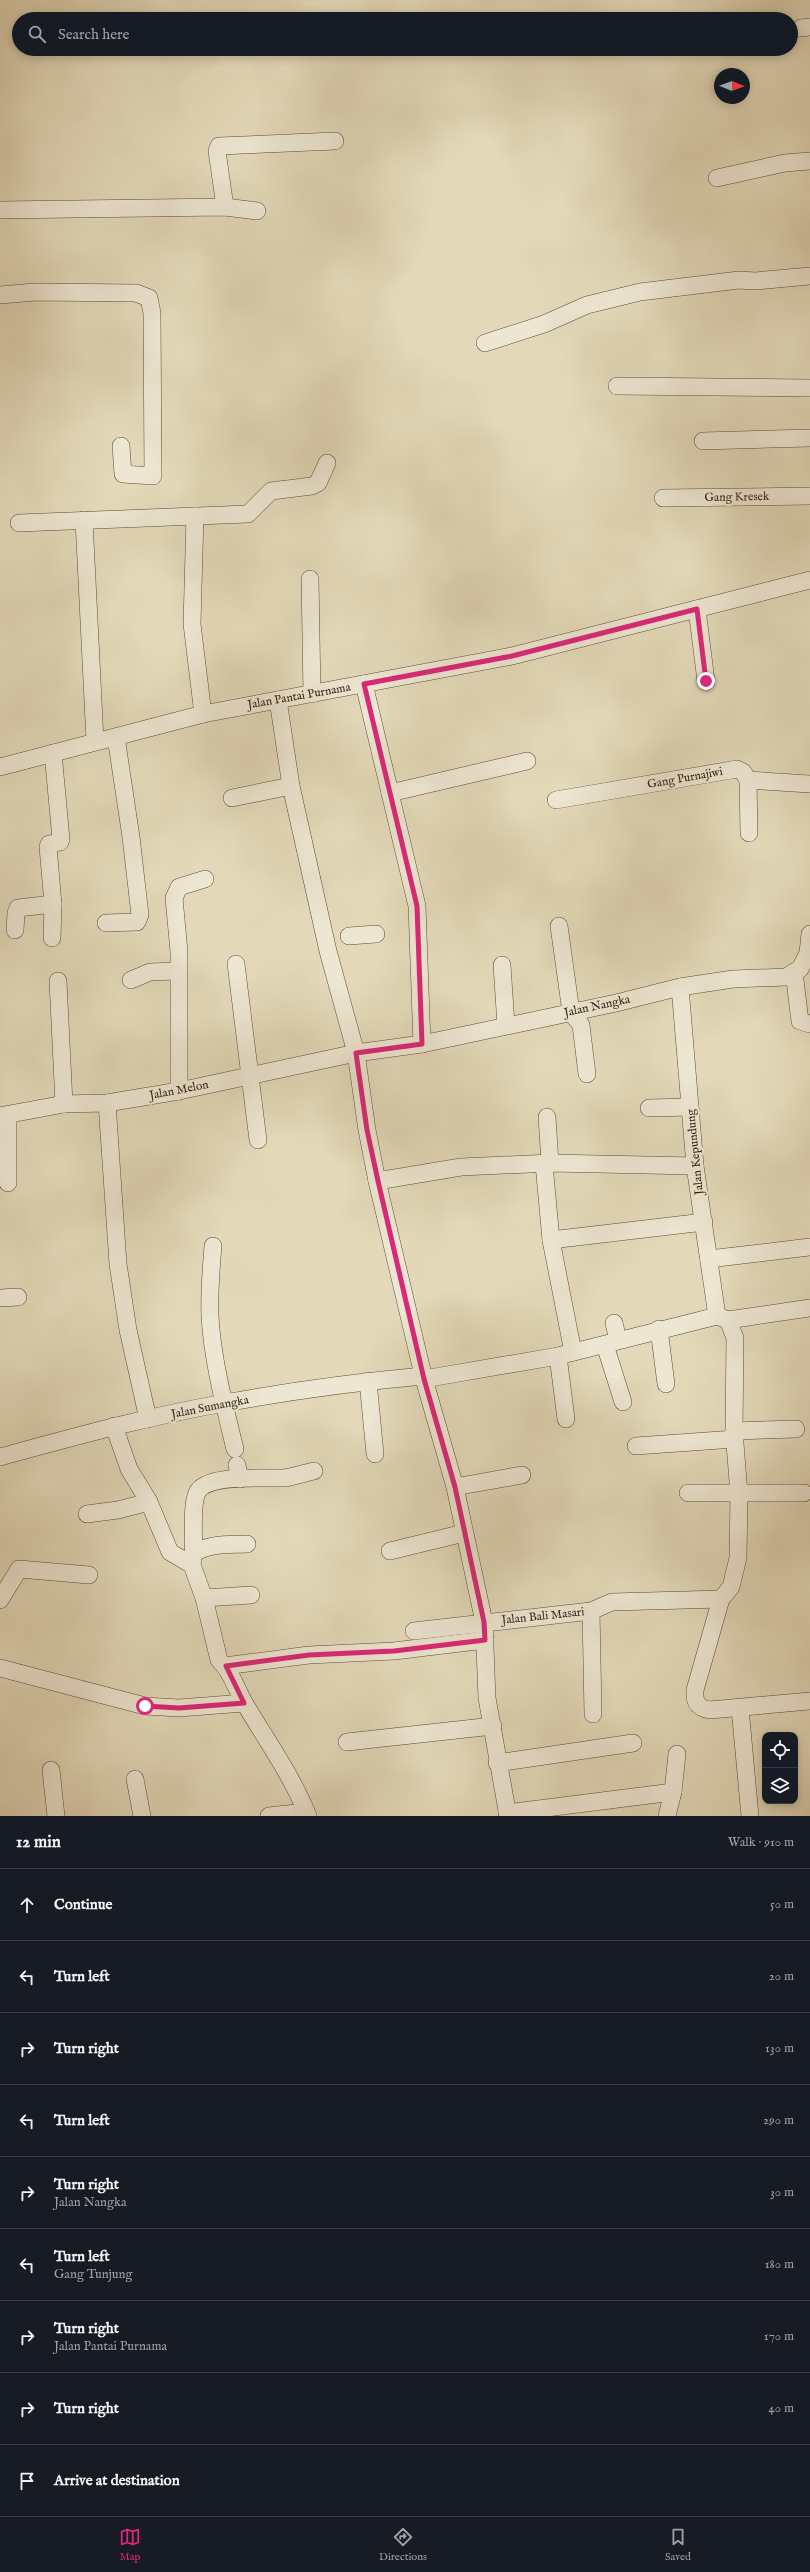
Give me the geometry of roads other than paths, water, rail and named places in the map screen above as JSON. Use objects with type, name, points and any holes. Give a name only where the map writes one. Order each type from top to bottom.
[{"type":"street","points":[[225,207],[217,151],[219,146],[335,141]]},
{"type":"street","points":[[717,178],[785,163],[810,161]]},
{"type":"street","points":[[0,210],[225,207],[257,211]]},
{"type":"street","points":[[485,343],[544,324],[586,304],[640,292],[739,280],[755,281],[810,276]]},
{"type":"street","points":[[0,295],[35,292],[136,293],[149,298],[152,312],[153,476],[123,474],[121,446]]},
{"type":"street","points":[[617,386],[810,388]]},
{"type":"street","points":[[703,441],[810,438]]},
{"type":"street","points":[[19,523],[248,514],[270,491],[312,486],[318,483],[327,463]]},
{"type":"street","name":"Gang Kresek","points":[[663,498],[810,496]]},
{"type":"street","points":[[195,516],[192,624],[203,714]]},
{"type":"street","points":[[84,520],[95,741]]},
{"type":"street","points":[[310,579],[312,694]]},
{"type":"street","name":"Jalan Pantai Purnama","points":[[0,767],[203,714],[512,656],[810,580]]},
{"type":"street","points":[[697,609],[706,681]]},
{"type":"street","points":[[364,684],[417,906],[422,1044]]},
{"type":"street","points":[[278,700],[291,786],[328,952],[356,1053],[367,1130],[378,1181],[424,1378],[455,1487],[484,1622],[486,1686],[507,1814],[673,1792]]},
{"type":"street","points":[[106,923],[137,922],[140,915],[131,837],[116,737]]},
{"type":"street","points":[[52,938],[53,904],[48,847],[49,844],[58,843],[61,840],[53,753]]},
{"type":"street","points":[[390,793],[528,760]]},
{"type":"street","name":"Gang Purnajiwi","points":[[556,800],[733,769],[742,771],[748,780]]},
{"type":"street","points":[[749,833],[748,780],[810,784]]},
{"type":"street","points":[[232,798],[291,786]]},
{"type":"street","points":[[179,1091],[177,970],[179,952],[175,892],[179,887],[205,879]]},
{"type":"street","points":[[15,930],[16,912],[18,908],[53,904]]},
{"type":"street","points":[[559,926],[572,1012],[580,1025],[587,1074]]},
{"type":"street","points":[[349,936],[376,934]]},
{"type":"street","points":[[810,934],[808,954],[800,968],[794,972],[800,1021],[810,1024]]},
{"type":"street","points":[[236,964],[258,1140]]},
{"type":"street","points":[[502,965],[506,1025]]},
{"type":"street","points":[[131,980],[150,972],[177,970]]},
{"type":"street","name":"Jalan Nangka","points":[[356,1053],[422,1044],[680,987],[733,979],[786,977],[794,972]]},
{"type":"street","points":[[58,981],[64,1104]]},
{"type":"street","name":"Jalan Kepundung","points":[[680,987],[695,1166],[709,1259],[723,1318],[734,1338],[735,1435],[739,1494],[738,1558],[731,1587],[721,1599],[694,1690],[697,1704],[703,1709],[740,1708]]},
{"type":"street","name":"Jalan Melon","points":[[4,1115],[64,1104],[107,1103],[179,1091],[356,1053]]},
{"type":"street","points":[[107,1103],[118,1264],[128,1330],[148,1419]]},
{"type":"street","points":[[649,1108],[690,1107]]},
{"type":"street","points":[[4,1115],[8,1183]]},
{"type":"street","points":[[547,1117],[547,1163],[551,1240],[565,1354],[566,1419]]},
{"type":"street","points":[[378,1181],[461,1167],[547,1163],[695,1166]]},
{"type":"street","points":[[551,1240],[704,1222]]},
{"type":"street","points":[[213,1246],[209,1286],[210,1318],[224,1403],[237,1464]]},
{"type":"street","points":[[709,1259],[810,1247]]},
{"type":"street","points":[[0,1298],[18,1297]]},
{"type":"street","name":"Jalan Sumangka","points":[[0,1457],[114,1426],[224,1403],[368,1381],[424,1378],[565,1354],[659,1329],[723,1318],[810,1308]]},
{"type":"street","points":[[614,1323],[612,1342],[624,1402]]},
{"type":"street","points":[[659,1329],[666,1384]]},
{"type":"street","points":[[368,1381],[375,1454]]},
{"type":"street","points":[[114,1426],[129,1469],[149,1502],[170,1552],[193,1559]]},
{"type":"street","points":[[636,1446],[796,1429]]},
{"type":"street","points":[[237,1464],[286,1477],[314,1471]]},
{"type":"street","points":[[237,1464],[217,1480],[204,1484],[197,1493],[193,1559],[219,1660],[226,1666],[244,1703],[278,1755],[307,1814],[269,1816]]},
{"type":"street","points":[[455,1487],[522,1475]]},
{"type":"street","points":[[688,1493],[804,1493]]},
{"type":"street","points":[[87,1514],[118,1510],[149,1502]]},
{"type":"street","points":[[390,1551],[464,1532]]},
{"type":"street","points":[[193,1559],[199,1549],[219,1545],[247,1544]]},
{"type":"street","points":[[0,1600],[19,1569],[89,1575]]},
{"type":"street","points":[[204,1598],[251,1595]]},
{"type":"street","name":"Jalan Bali Masari","points":[[414,1631],[591,1611],[612,1602],[721,1599]]},
{"type":"street","points":[[591,1611],[593,1714]]},
{"type":"street","points":[[226,1666],[309,1655],[394,1651],[485,1640]]},
{"type":"street","points":[[0,1668],[145,1706],[179,1708],[244,1703]]},
{"type":"street","points":[[750,1816],[740,1708],[810,1701]]},
{"type":"street","points":[[348,1742],[493,1726]]},
{"type":"street","points":[[498,1763],[633,1743]]},
{"type":"street","points":[[667,1816],[673,1792],[677,1754]]},
{"type":"street","points":[[51,1770],[56,1816]]},
{"type":"street","points":[[135,1780],[142,1816]]}]
